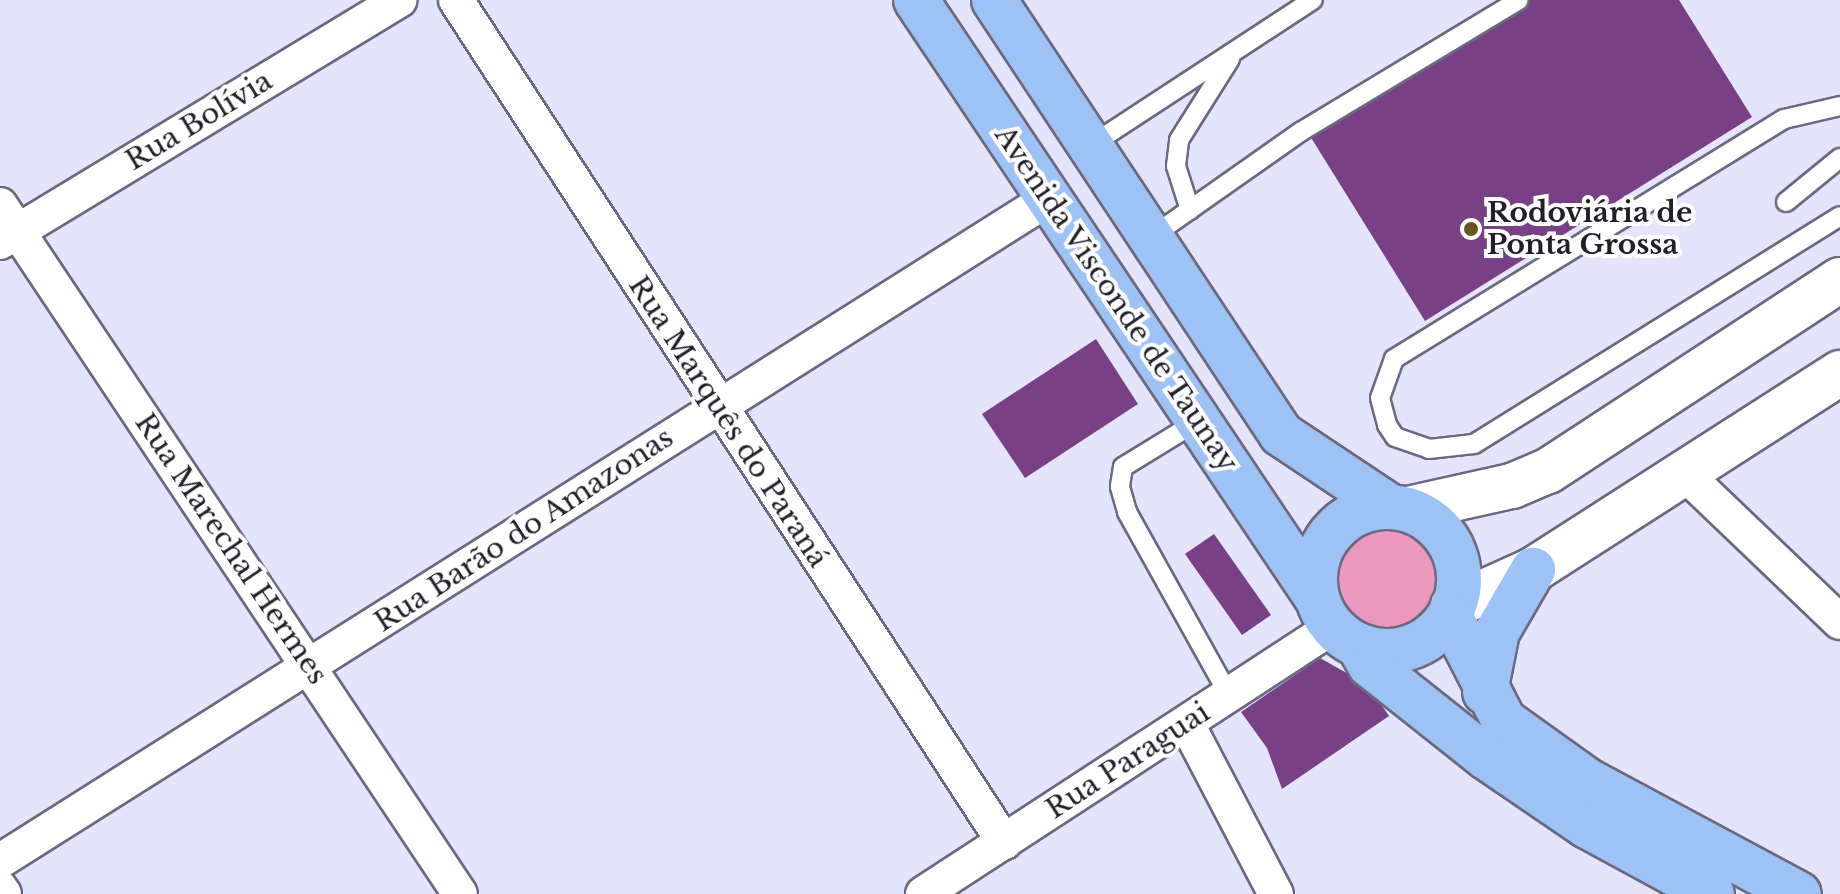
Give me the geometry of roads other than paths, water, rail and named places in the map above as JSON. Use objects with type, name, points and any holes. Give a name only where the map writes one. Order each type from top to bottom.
[{"type":"main road","name":"Avenida Visconde de Taunay","points":[[916,0],[1336,624],[1370,665],[1486,757],[1587,826],[1712,894]]},
{"type":"main road","points":[[994,0],[1281,434],[1398,507],[1450,544],[1460,580],[1452,611],[1485,692],[1504,721],[1588,781],[1799,894]]},
{"type":"main road","points":[[1840,280],[1548,471],[1512,486],[1353,514],[1327,537],[1315,567],[1336,624],[1408,649],[1452,611],[1533,570],[1840,373]]},
{"type":"main road","points":[[1485,692],[1497,632],[1533,570]]},
{"type":"street","name":"Rua Bolívia","points":[[6,226],[399,0]]},
{"type":"street","name":"Rua Marquês do Paraná","points":[[456,0],[715,406],[1004,842]]},
{"type":"street","name":"Rua Barão do Amazonas","points":[[0,861],[312,667],[715,406],[1048,199]]},
{"type":"street","name":"Rua Marechal Hermes","points":[[6,226],[312,667],[460,894]]},
{"type":"street","points":[[1683,472],[1840,622]]},
{"type":"street","name":"Rua Paraguai","points":[[923,894],[1336,624]]},
{"type":"street","points":[[1187,724],[1276,894]]},
{"type":"street","points":[[0,888],[4,894]]},
{"type":"lane","points":[[1091,145],[1313,0]]},
{"type":"lane","points":[[1151,237],[1302,131],[1519,0]]},
{"type":"lane","points":[[1190,210],[1176,166],[1179,140],[1237,50]]},
{"type":"lane","points":[[1840,106],[1784,119],[1394,359],[1380,398],[1387,425],[1395,437],[1429,449],[1474,444],[1840,216]]},
{"type":"lane","points":[[1786,202],[1840,158]]},
{"type":"lane","points":[[1198,421],[1123,467],[1120,487],[1127,512],[1229,695]]},
{"type":"place","name":"Rodoviária de Ponta Grossa","points":[[1471,229]]}]
